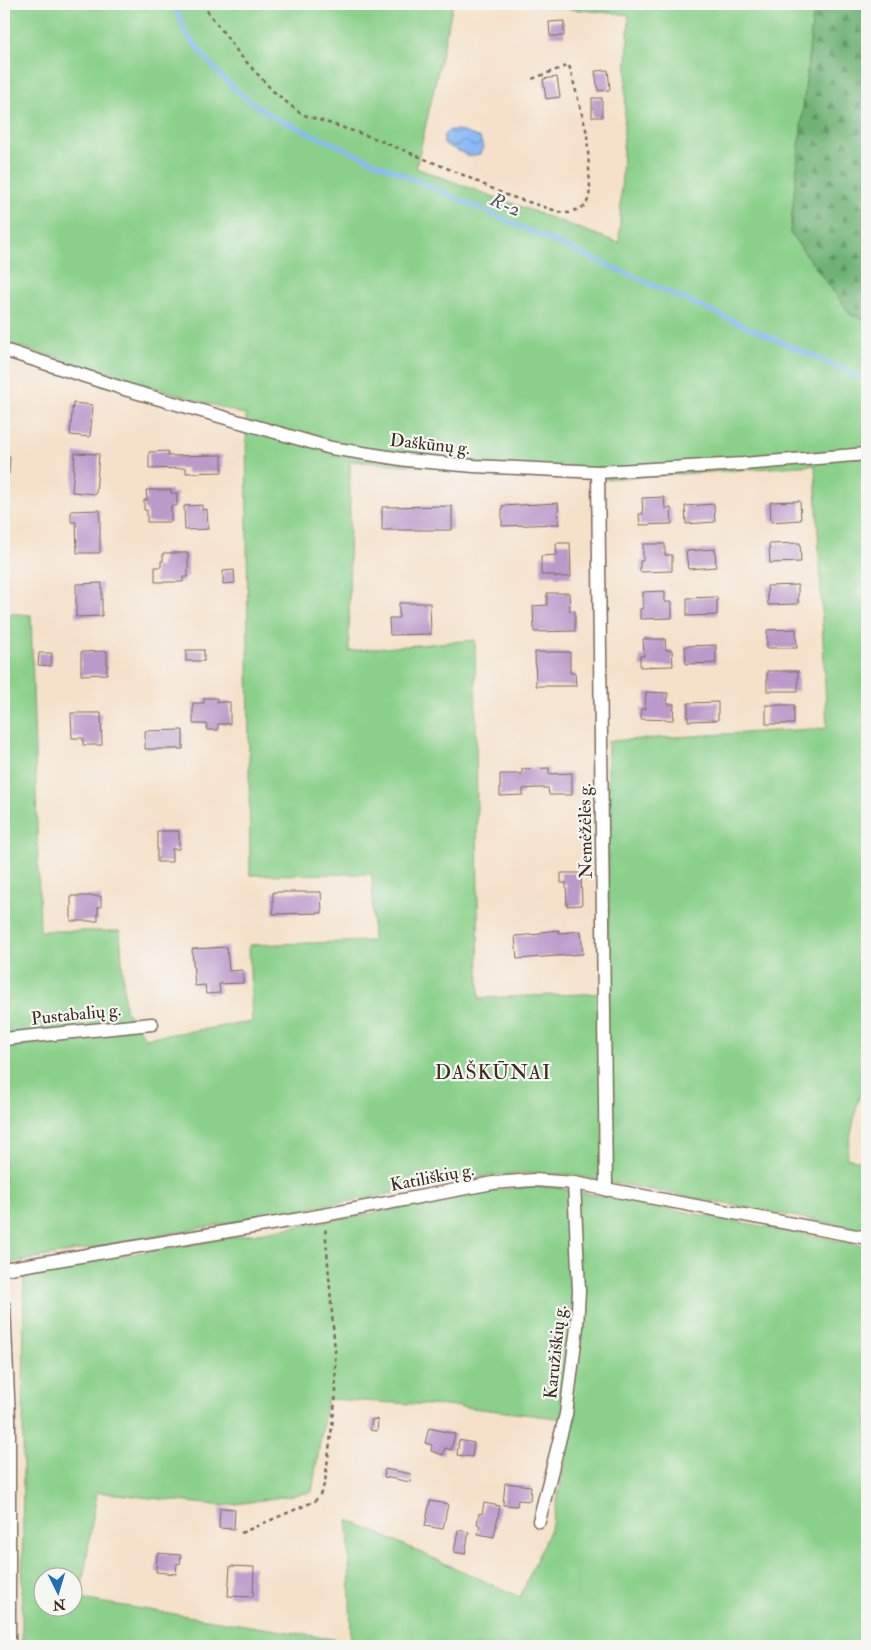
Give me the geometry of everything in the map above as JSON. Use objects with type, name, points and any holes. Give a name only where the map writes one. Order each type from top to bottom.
[{"type":"street","name":"Daškūnų g.","points":[[4,350],[128,390],[331,448],[407,460],[474,466],[598,472],[867,454]]},
{"type":"street","name":"Nemėžėlės g.","points":[[598,472],[606,1190]]},
{"type":"street","name":"Pustabalių g.","points":[[4,1039],[152,1024]]},
{"type":"street","name":"Katiliškių g.","points":[[4,1269],[324,1215],[493,1183],[534,1180],[574,1183],[867,1238]]},
{"type":"street","name":"Karužiškių g.","points":[[539,1521],[566,1414],[577,1327],[580,1291],[574,1183]]},
{"type":"street","points":[[4,1306],[9,1418],[9,1646]]},
{"type":"path","points":[[202,4],[240,55],[273,91],[302,114],[374,138],[506,195],[569,214],[585,206],[589,198],[590,187],[587,133],[569,65],[532,79]]},
{"type":"path","points":[[241,1533],[314,1501],[321,1493],[325,1482],[336,1394],[335,1351],[324,1215]]},
{"type":"green space","points":[[4,4],[453,4],[416,168],[619,243],[629,15],[523,4],[814,4],[790,233],[851,315],[867,320],[867,1093],[859,1096],[846,1158],[867,1162],[867,1230],[571,1175],[523,1174],[476,1178],[4,1264],[4,613],[31,615],[40,931],[120,931],[125,1009],[145,1038],[252,1022],[249,945],[373,941],[372,874],[250,875],[246,415],[4,342]],"holes":[[[350,461],[604,479],[815,465],[827,728],[608,741],[608,993],[479,998],[475,640],[349,651]]]},
{"type":"green space","points":[[814,4],[867,4],[867,320],[851,315],[790,233]]},
{"type":"green space","points":[[536,1186],[558,1188],[867,1246],[867,1646],[22,1646],[24,1272],[318,1223],[492,1191]],"holes":[[[327,1399],[464,1407],[574,1420],[552,1524],[520,1597],[348,1520],[351,1642],[82,1599],[82,1618],[32,1618],[32,1568],[82,1568],[82,1586],[97,1492],[224,1506],[312,1492]]]},
{"type":"water","points":[[450,130],[458,130],[480,138],[483,147],[480,154],[469,156],[444,144],[444,135]]},
{"type":"building","points":[[564,21],[564,36],[550,36],[549,22]]},
{"type":"building","points":[[608,70],[610,90],[598,91],[595,71]]},
{"type":"building","points":[[557,77],[560,97],[546,99],[543,79]]},
{"type":"building","points":[[592,98],[602,98],[602,117],[592,117]]},
{"type":"building","points":[[73,403],[93,405],[90,437],[70,435]]},
{"type":"building","points":[[168,451],[168,456],[222,455],[222,472],[186,473],[186,468],[149,469],[149,452]]},
{"type":"building","points":[[75,453],[99,454],[96,494],[72,492]]},
{"type":"building","points":[[4,456],[10,457],[9,474],[4,474]]},
{"type":"building","points":[[146,490],[171,490],[171,493],[177,493],[177,506],[171,506],[171,522],[147,522],[147,510],[144,510],[144,500],[147,500]]},
{"type":"building","points":[[664,497],[665,508],[671,508],[672,524],[640,525],[639,514],[643,514],[642,498]]},
{"type":"building","points":[[800,501],[801,520],[771,522],[770,502]]},
{"type":"building","points":[[558,503],[559,524],[502,526],[502,506]]},
{"type":"building","points":[[714,504],[715,522],[686,524],[685,506]]},
{"type":"building","points":[[202,505],[202,510],[207,509],[208,529],[185,530],[184,506]]},
{"type":"building","points":[[452,506],[452,530],[382,530],[382,507]]},
{"type":"building","points":[[100,510],[100,553],[77,553],[76,522],[71,522],[71,511]]},
{"type":"building","points":[[556,543],[570,543],[571,577],[541,575],[541,556],[557,555]]},
{"type":"building","points":[[800,543],[801,562],[770,563],[769,544]]},
{"type":"building","points":[[643,544],[665,544],[665,555],[672,555],[672,571],[640,572],[640,561],[643,561]]},
{"type":"building","points":[[715,549],[716,567],[688,569],[686,551]]},
{"type":"building","points":[[163,553],[188,553],[188,577],[183,577],[183,582],[155,582],[155,567],[161,567]]},
{"type":"building","points":[[234,570],[235,583],[223,584],[223,571]]},
{"type":"building","points":[[102,583],[102,616],[76,617],[76,584]]},
{"type":"building","points":[[798,585],[798,604],[768,605],[767,586]]},
{"type":"building","points":[[4,588],[7,588],[5,607],[4,607]]},
{"type":"building","points":[[665,591],[665,602],[672,602],[672,618],[640,619],[640,609],[643,608],[643,592]]},
{"type":"building","points":[[547,593],[569,593],[570,611],[575,611],[575,631],[534,632],[533,606],[547,605]]},
{"type":"building","points":[[717,597],[717,615],[687,616],[687,598]]},
{"type":"building","points":[[399,603],[430,603],[431,634],[390,635],[389,618],[399,618]]},
{"type":"building","points":[[796,629],[797,648],[767,648],[767,630]]},
{"type":"building","points":[[643,639],[665,639],[666,650],[672,650],[673,666],[640,667],[640,656],[644,656]]},
{"type":"building","points":[[716,645],[716,663],[686,664],[685,646]]},
{"type":"building","points":[[186,650],[204,650],[204,661],[186,661]]},
{"type":"building","points":[[107,651],[107,674],[81,675],[81,652]]},
{"type":"building","points":[[535,652],[570,652],[570,673],[575,673],[576,686],[536,686]]},
{"type":"building","points":[[39,653],[52,653],[51,666],[38,665]]},
{"type":"building","points":[[767,671],[798,671],[798,691],[767,691]]},
{"type":"building","points":[[646,692],[668,693],[667,704],[674,704],[673,720],[641,719],[641,709],[645,709]]},
{"type":"building","points":[[204,698],[217,698],[217,702],[230,702],[230,724],[218,724],[218,730],[207,730],[207,724],[193,724],[193,703],[204,703]]},
{"type":"building","points":[[718,702],[718,720],[688,721],[688,703]]},
{"type":"building","points":[[766,705],[794,705],[794,724],[766,724]]},
{"type":"building","points":[[71,713],[101,713],[102,745],[83,745],[83,738],[72,738]]},
{"type":"building","points":[[183,730],[183,749],[145,749],[145,731]]},
{"type":"building","points":[[549,768],[549,774],[572,773],[572,795],[549,795],[548,788],[536,788],[523,789],[523,795],[500,796],[500,774],[522,774],[522,769]]},
{"type":"building","points":[[157,831],[179,831],[179,849],[172,849],[172,862],[157,862]]},
{"type":"building","points":[[561,873],[581,873],[582,905],[567,906],[566,883],[561,883]]},
{"type":"building","points":[[273,892],[321,892],[322,913],[273,914]]},
{"type":"building","points":[[71,896],[101,896],[101,907],[98,907],[98,921],[71,921]]},
{"type":"building","points":[[559,930],[559,933],[581,931],[583,954],[517,959],[515,936],[541,934],[541,932]]},
{"type":"building","points":[[227,947],[229,971],[243,970],[243,983],[219,984],[220,993],[206,994],[205,985],[195,986],[192,949]]},
{"type":"building","points":[[372,1419],[378,1420],[377,1431],[370,1430]]},
{"type":"building","points":[[429,1428],[455,1434],[451,1450],[445,1448],[443,1455],[431,1451],[432,1445],[425,1443]]},
{"type":"building","points":[[459,1440],[474,1443],[472,1457],[457,1455]]},
{"type":"building","points":[[385,1469],[411,1474],[410,1482],[384,1477]]},
{"type":"building","points":[[505,1483],[531,1486],[530,1501],[518,1500],[517,1506],[503,1505]]},
{"type":"building","points":[[430,1501],[448,1504],[443,1529],[425,1526]]},
{"type":"building","points":[[484,1503],[500,1506],[494,1537],[478,1534],[480,1525],[477,1524],[479,1513],[482,1514]]},
{"type":"building","points":[[220,1508],[235,1509],[234,1529],[219,1528]]},
{"type":"building","points":[[458,1530],[469,1532],[465,1554],[454,1552]]},
{"type":"building","points":[[157,1553],[181,1555],[180,1564],[177,1563],[176,1574],[156,1572]]},
{"type":"building","points":[[230,1566],[254,1567],[253,1597],[228,1596]]},
{"type":"waterway","name":"R-2","points":[[174,4],[187,35],[218,73],[243,96],[273,117],[867,380]]},
{"type":"district","name":"DAŠKŪNAI","points":[[493,1072]]}]
